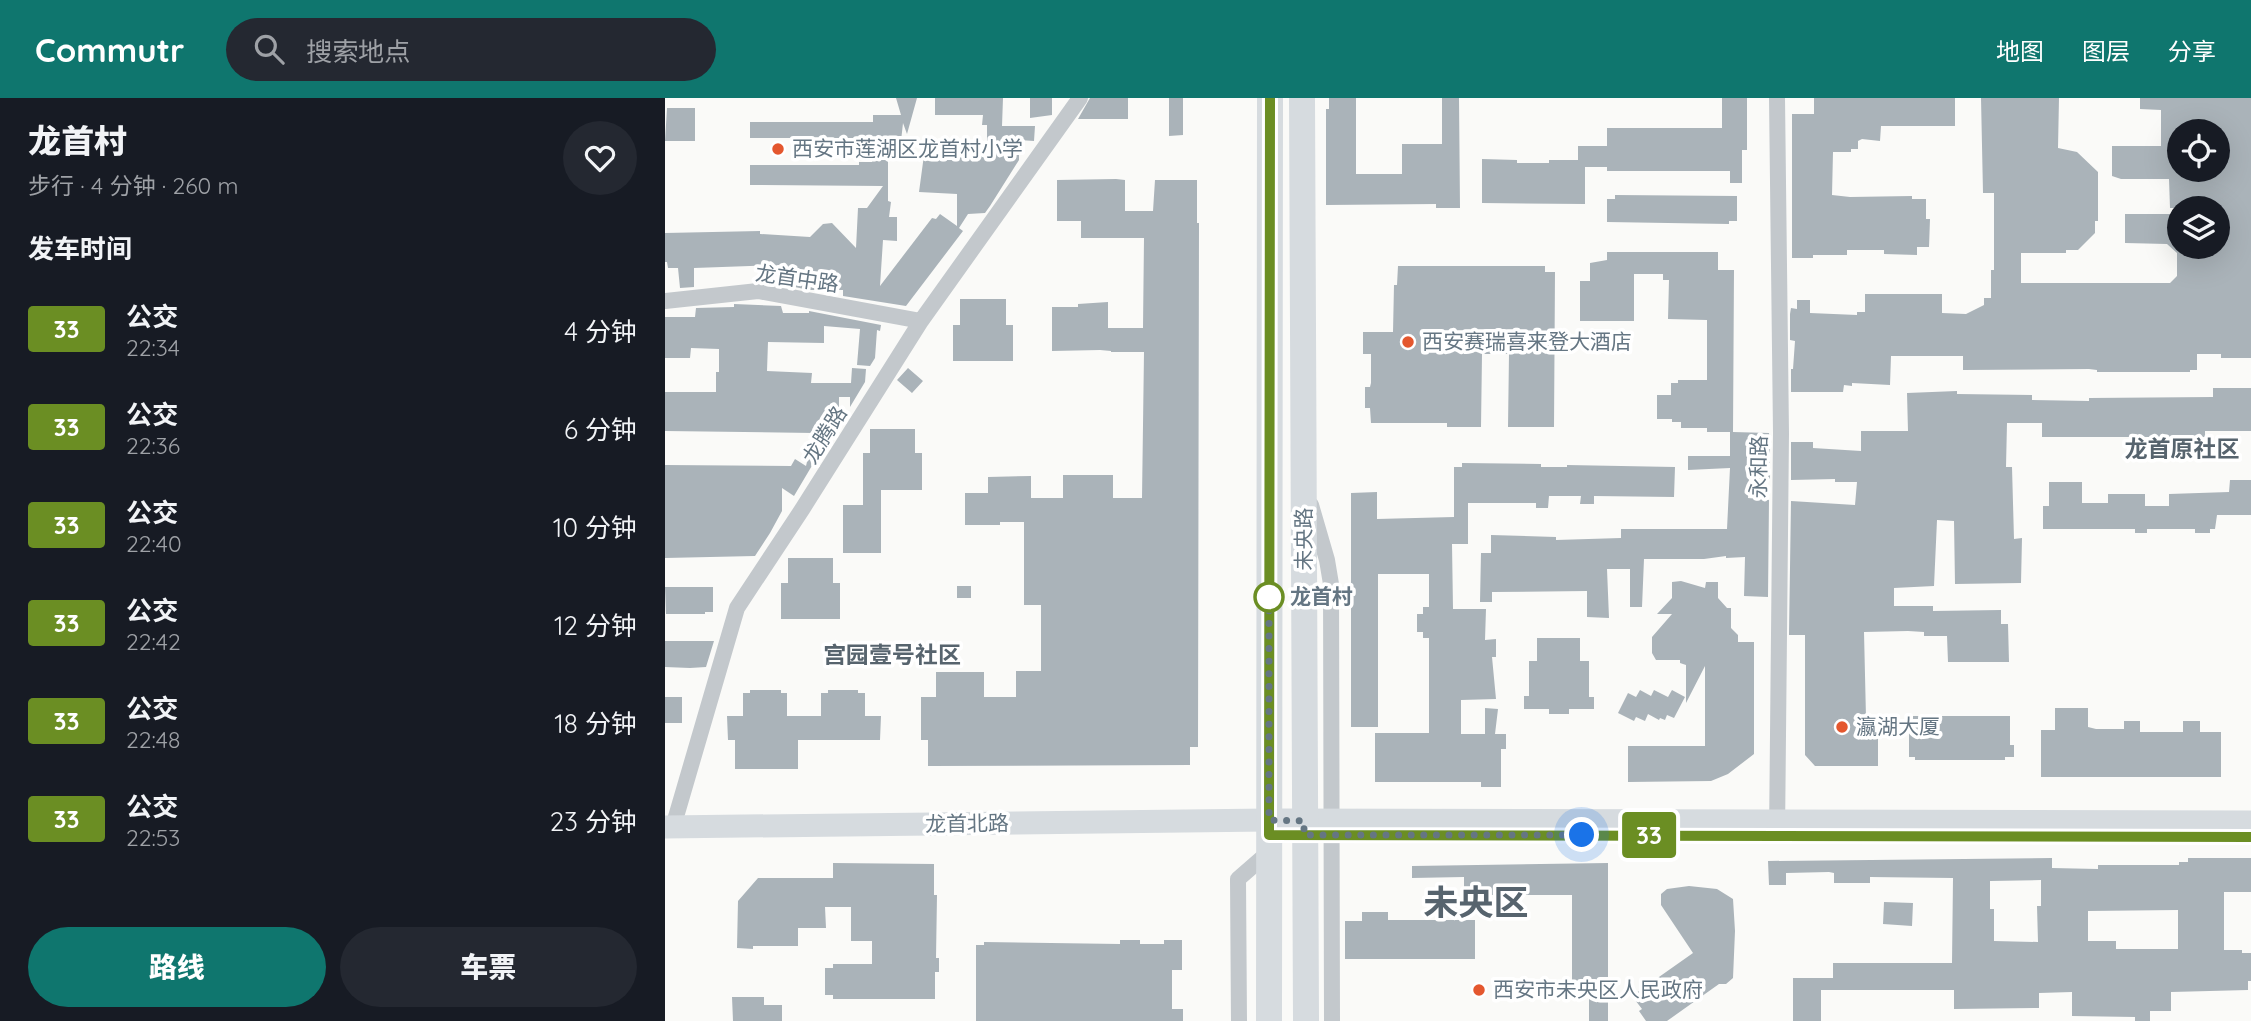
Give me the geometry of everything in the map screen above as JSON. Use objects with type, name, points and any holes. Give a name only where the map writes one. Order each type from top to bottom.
[{"type":"main road","name":"未央路","points":[[1269,1021],[1270,98]]},
{"type":"main road","name":"未央路","points":[[1302,98],[1306,1021]]},
{"type":"street","name":"龙腾路","points":[[669,827],[737,608],[921,321],[1080,98]]},
{"type":"street","name":"永和路","points":[[1777,98],[1781,433],[1777,828]]},
{"type":"street","name":"龙首中路","points":[[665,301],[758,291],[921,321]]},
{"type":"street","points":[[1304,468],[1331,584],[1332,1021]]},
{"type":"street","points":[[1777,828],[2251,822]]},
{"type":"street","name":"龙首北路","points":[[669,827],[1269,836],[1304,828],[1777,828]]},
{"type":"street","points":[[1777,828],[2251,837]]},
{"type":"street","points":[[1240,1021],[1238,879],[1269,836]]},
{"type":"building","points":[[896,98],[917,98],[907,134],[903,123],[899,159],[888,158],[888,201],[891,202],[889,217],[897,217],[897,241],[883,240],[880,286],[932,218],[936,219],[940,214],[957,226],[957,194],[919,192],[924,155],[940,156],[940,149],[987,149],[987,125],[982,125],[983,115],[935,115],[935,98],[1003,98],[1002,126],[1035,126],[1034,141],[1019,140],[1019,160],[985,213],[968,214],[959,228],[963,231],[906,306],[843,296],[843,290],[809,290],[778,283],[775,265],[694,268],[694,287],[680,288],[678,268],[668,268],[665,262],[665,233],[760,231],[760,234],[810,237],[823,224],[832,223],[856,248],[858,208],[867,208],[883,186],[750,185],[750,165],[859,165],[859,162],[872,162],[872,138],[750,138],[750,122],[873,122],[873,115],[901,115]]},
{"type":"building","points":[[1030,98],[1052,98],[1052,115],[1030,118]]},
{"type":"building","points":[[1090,98],[1128,98],[1128,119],[1078,119]]},
{"type":"building","points":[[1169,98],[1183,98],[1183,135],[1169,136]]},
{"type":"building","points":[[1329,98],[1356,98],[1356,174],[1402,174],[1402,144],[1442,144],[1442,98],[1459,98],[1460,208],[1436,208],[1436,204],[1326,205],[1326,109],[1329,109]]},
{"type":"building","points":[[1722,98],[1747,98],[1747,150],[1742,150],[1742,183],[1730,183],[1730,171],[1607,171],[1607,167],[1585,167],[1585,204],[1482,203],[1482,159],[1517,160],[1517,163],[1578,160],[1578,146],[1607,146],[1607,128],[1722,128]]},
{"type":"building","points":[[1814,98],[1955,98],[1955,126],[1881,126],[1880,141],[1862,139],[1858,141],[1858,149],[1851,149],[1851,152],[1833,152],[1832,195],[1912,196],[1912,199],[1926,199],[1926,219],[1930,219],[1929,247],[1917,247],[1917,255],[1884,254],[1884,250],[1847,250],[1847,255],[1792,258],[1792,114],[1814,114]]},
{"type":"building","points":[[1981,98],[2059,98],[2058,148],[2077,152],[2098,172],[2098,221],[2095,221],[2095,233],[2078,250],[2066,250],[2066,253],[2021,253],[2021,283],[2170,283],[2177,276],[2177,259],[2230,259],[2230,196],[2170,196],[2169,182],[2230,182],[2230,119],[2167,119],[2167,179],[2121,179],[2112,176],[2112,146],[2161,146],[2161,110],[2140,109],[2140,98],[2251,98],[2251,358],[2221,358],[2221,354],[2197,354],[2197,370],[2190,372],[2097,372],[2089,369],[1963,370],[1963,356],[1891,356],[1890,385],[1852,383],[1852,386],[1844,385],[1843,392],[1791,392],[1795,341],[1790,340],[1790,314],[1791,308],[1797,309],[1797,300],[1810,300],[1810,313],[1857,315],[1857,312],[1865,312],[1865,294],[1942,294],[1942,313],[1966,314],[1984,305],[1984,298],[1991,298],[1991,270],[1994,270],[1994,193],[1983,193]]},
{"type":"building","points":[[667,108],[695,108],[695,141],[665,141]]},
{"type":"building","points":[[1057,180],[1125,180],[1125,211],[1153,211],[1155,180],[1197,180],[1198,747],[1190,747],[1190,765],[928,766],[928,740],[921,740],[921,697],[936,697],[936,672],[984,672],[984,697],[1016,697],[1016,671],[1041,671],[1041,605],[1024,605],[1024,522],[965,525],[965,493],[988,493],[988,477],[1031,476],[1031,498],[1063,498],[1063,475],[1113,475],[1113,498],[1142,498],[1144,352],[1052,351],[1052,307],[1078,307],[1078,304],[1108,302],[1108,328],[1143,328],[1144,238],[1081,238],[1081,221],[1057,221]]},
{"type":"building","points":[[1615,195],[1737,196],[1737,221],[1729,221],[1729,224],[1607,222],[1607,199],[1615,199]]},
{"type":"building","points":[[2125,214],[2167,214],[2167,244],[2125,243]]},
{"type":"building","points":[[1607,252],[1718,252],[1718,270],[1734,270],[1733,432],[1769,433],[1770,441],[1770,479],[1749,478],[1748,498],[1769,500],[1768,597],[1744,596],[1745,557],[1726,556],[1704,559],[1644,559],[1642,607],[1630,607],[1630,569],[1607,569],[1609,618],[1587,617],[1587,591],[1492,592],[1492,602],[1480,602],[1481,553],[1491,553],[1491,535],[1556,537],[1556,540],[1621,538],[1621,529],[1727,529],[1730,468],[1688,470],[1688,456],[1730,456],[1730,432],[1707,432],[1707,428],[1681,428],[1681,422],[1657,419],[1657,395],[1671,395],[1671,383],[1678,383],[1678,380],[1707,380],[1707,320],[1668,319],[1669,280],[1663,280],[1663,274],[1634,274],[1634,321],[1580,321],[1580,281],[1590,281],[1590,263],[1607,260]]},
{"type":"building","points":[[1398,266],[1545,266],[1545,272],[1555,272],[1554,427],[1508,427],[1509,354],[1482,354],[1481,427],[1447,427],[1447,423],[1371,423],[1370,408],[1365,408],[1365,387],[1370,387],[1371,383],[1371,354],[1363,354],[1363,332],[1393,332],[1394,285],[1397,285]]},
{"type":"building","points":[[960,299],[1006,299],[1006,325],[1013,325],[1013,361],[953,361],[953,325],[960,325]]},
{"type":"building","points":[[734,304],[781,306],[783,313],[809,311],[881,325],[880,331],[877,330],[875,358],[870,366],[857,365],[860,329],[824,326],[824,343],[768,342],[767,371],[812,373],[811,383],[851,383],[852,368],[866,369],[865,382],[850,407],[850,397],[839,397],[839,409],[831,409],[831,429],[827,429],[823,447],[794,496],[782,488],[782,511],[755,556],[665,558],[665,465],[791,466],[795,459],[806,466],[814,433],[665,431],[665,392],[716,392],[719,349],[691,348],[690,358],[665,358],[665,317],[695,317],[696,308],[734,307]]},
{"type":"building","points":[[908,368],[923,381],[912,393],[897,380]]},
{"type":"building","points":[[2213,388],[2251,388],[2251,431],[2205,431],[2205,437],[2042,437],[2042,423],[2007,423],[2006,467],[2012,467],[2014,539],[2022,538],[2021,583],[1955,584],[1954,521],[1937,520],[1934,586],[1894,588],[1894,606],[1933,606],[1933,611],[2001,610],[2001,624],[2008,624],[2009,662],[1948,662],[1947,636],[1924,636],[1924,632],[1908,631],[1864,632],[1866,718],[1878,718],[1878,766],[1815,766],[1805,755],[1805,635],[1789,635],[1791,501],[1855,505],[1857,482],[1835,482],[1835,479],[1791,480],[1791,442],[1813,442],[1813,448],[1861,451],[1861,431],[1908,431],[1907,393],[1957,391],[1957,394],[2032,395],[2032,400],[2089,401],[2089,398],[2213,397]]},
{"type":"building","points":[[870,429],[915,429],[915,453],[922,453],[922,490],[881,490],[881,553],[843,553],[843,505],[863,505],[863,453],[870,453]]},
{"type":"building","points":[[1462,463],[1541,464],[1541,467],[1675,467],[1674,497],[1594,496],[1594,504],[1580,504],[1581,496],[1549,496],[1548,508],[1536,508],[1536,503],[1468,503],[1468,544],[1452,544],[1453,609],[1486,609],[1485,640],[1496,639],[1496,657],[1492,657],[1496,699],[1461,700],[1461,734],[1485,734],[1485,708],[1498,709],[1495,734],[1506,734],[1506,749],[1501,749],[1501,787],[1481,787],[1481,782],[1375,782],[1375,733],[1429,733],[1429,638],[1423,638],[1423,632],[1417,632],[1417,614],[1423,614],[1423,607],[1429,607],[1429,574],[1378,574],[1378,727],[1351,727],[1351,493],[1377,492],[1377,519],[1454,517],[1454,467],[1462,467]]},
{"type":"building","points":[[2230,480],[2251,480],[2251,515],[2217,515],[2215,529],[2210,529],[2210,533],[2195,533],[2195,529],[2147,529],[2147,533],[2135,533],[2135,529],[2043,529],[2043,506],[2049,506],[2049,482],[2082,482],[2082,503],[2108,503],[2108,494],[2145,494],[2145,506],[2169,506],[2169,494],[2229,492]]},
{"type":"building","points":[[788,558],[833,558],[833,583],[840,583],[840,619],[781,619],[781,583],[788,583]]},
{"type":"building","points":[[1681,581],[1705,588],[1706,582],[1718,582],[1718,598],[1727,608],[1731,608],[1731,628],[1738,635],[1738,642],[1754,642],[1754,754],[1728,774],[1711,781],[1628,782],[1628,746],[1705,746],[1705,666],[1686,703],[1686,665],[1680,663],[1680,660],[1656,660],[1652,653],[1652,637],[1672,614],[1657,614],[1672,598],[1672,582]]},
{"type":"building","points":[[957,586],[971,586],[971,598],[957,598]]},
{"type":"building","points":[[665,587],[713,587],[713,612],[666,614]]},
{"type":"building","points":[[1537,638],[1580,638],[1580,661],[1589,661],[1589,697],[1594,697],[1594,709],[1569,709],[1569,714],[1549,714],[1549,709],[1524,709],[1524,696],[1529,696],[1529,661],[1537,661]]},
{"type":"building","points":[[665,641],[714,641],[706,667],[690,668],[665,667]]},
{"type":"building","points":[[750,690],[781,690],[781,693],[787,693],[787,716],[821,716],[821,693],[828,693],[828,690],[858,690],[858,693],[865,693],[865,716],[881,716],[880,740],[798,740],[798,769],[735,769],[735,740],[728,740],[727,716],[743,716],[743,693],[750,693]]},
{"type":"building","points":[[1640,690],[1651,696],[1654,690],[1668,697],[1672,690],[1685,697],[1674,718],[1667,715],[1665,720],[1659,720],[1648,714],[1645,721],[1636,717],[1634,721],[1618,713],[1628,693],[1636,697]]},
{"type":"building","points":[[665,697],[682,697],[682,723],[665,723]]},
{"type":"building","points":[[2055,708],[2088,708],[2088,727],[2096,729],[2124,729],[2124,721],[2140,721],[2140,732],[2183,732],[2183,721],[2200,721],[2200,732],[2221,732],[2221,777],[2041,777],[2041,730],[2055,730]]},
{"type":"building","points":[[1909,716],[2010,716],[2010,745],[2014,745],[2014,757],[2005,757],[2005,760],[1915,760],[1915,757],[1909,757]]},
{"type":"building","points":[[2052,858],[2052,868],[2098,869],[2098,865],[2179,865],[2179,862],[2188,862],[2188,858],[2251,858],[2251,892],[2224,892],[2224,950],[2251,953],[2251,981],[2248,981],[2248,990],[2171,992],[2171,1011],[2150,1011],[2150,1021],[2135,1021],[2135,1017],[2072,1016],[2072,992],[2039,993],[2039,1008],[1954,1009],[1954,990],[1821,990],[1821,1021],[1793,1021],[1793,978],[1833,978],[1833,963],[1952,963],[1953,878],[1870,877],[1870,883],[1834,883],[1834,873],[1786,873],[1786,885],[1769,885],[1768,861]],"holes":[[[2041,880],[2041,906],[2037,906],[2038,942],[1994,941],[1994,909],[1990,909],[1990,881]],[[2178,910],[2178,949],[2116,949],[2116,941],[2088,941],[2088,911]]]},
{"type":"building","points":[[833,863],[934,864],[934,895],[937,895],[936,958],[939,958],[939,972],[935,972],[935,999],[833,999],[833,995],[825,995],[825,968],[833,968],[833,964],[872,964],[872,941],[851,941],[851,907],[825,907],[826,928],[798,928],[798,946],[737,948],[738,901],[758,878],[833,878]]},
{"type":"building","points":[[1608,863],[1608,1021],[1589,1021],[1589,986],[1583,986],[1581,981],[1572,981],[1572,895],[1464,895],[1464,877],[1412,878],[1412,866]]},
{"type":"building","points":[[1689,886],[1717,889],[1733,899],[1733,978],[1726,984],[1719,984],[1667,1021],[1646,1021],[1639,1011],[1642,1009],[1632,996],[1693,953],[1661,905],[1661,894],[1667,889]]},
{"type":"building","points":[[1884,902],[1913,903],[1912,926],[1883,924]]},
{"type":"building","points":[[1362,912],[1388,912],[1388,920],[1475,920],[1475,959],[1345,959],[1345,921],[1362,921]]},
{"type":"building","points":[[1120,940],[1140,940],[1140,944],[1164,944],[1164,940],[1182,940],[1182,970],[1172,970],[1172,1009],[1183,1009],[1183,1021],[976,1021],[976,945],[984,945],[984,942],[1120,944]]},
{"type":"building","points":[[732,997],[764,997],[764,1005],[782,1005],[782,1021],[733,1021]]},
{"type":"bus line","name":"33","points":[[1270,98],[1269,835],[2251,837]]},
{"type":"place","name":"西安市莲湖区龙首村小学","points":[[778,149]]},
{"type":"place","name":"西安赛瑞喜来登大酒店","points":[[1408,342]]},
{"type":"place","name":"龙首村","points":[[1269,597]]},
{"type":"place","name":"瀛湖大厦","points":[[1842,727]]},
{"type":"place","name":"西安市未央区人民政府","points":[[1479,990]]},
{"type":"district","name":"龙首原社区","points":[[2182,449]]},
{"type":"district","name":"宫园壹号社区","points":[[892,655]]},
{"type":"district","name":"未央区","points":[[1476,903]]},
{"type":"route","points":[[1269,597],[1269,585],[1269,820],[1304,821],[1304,835],[1582,835]]}]
